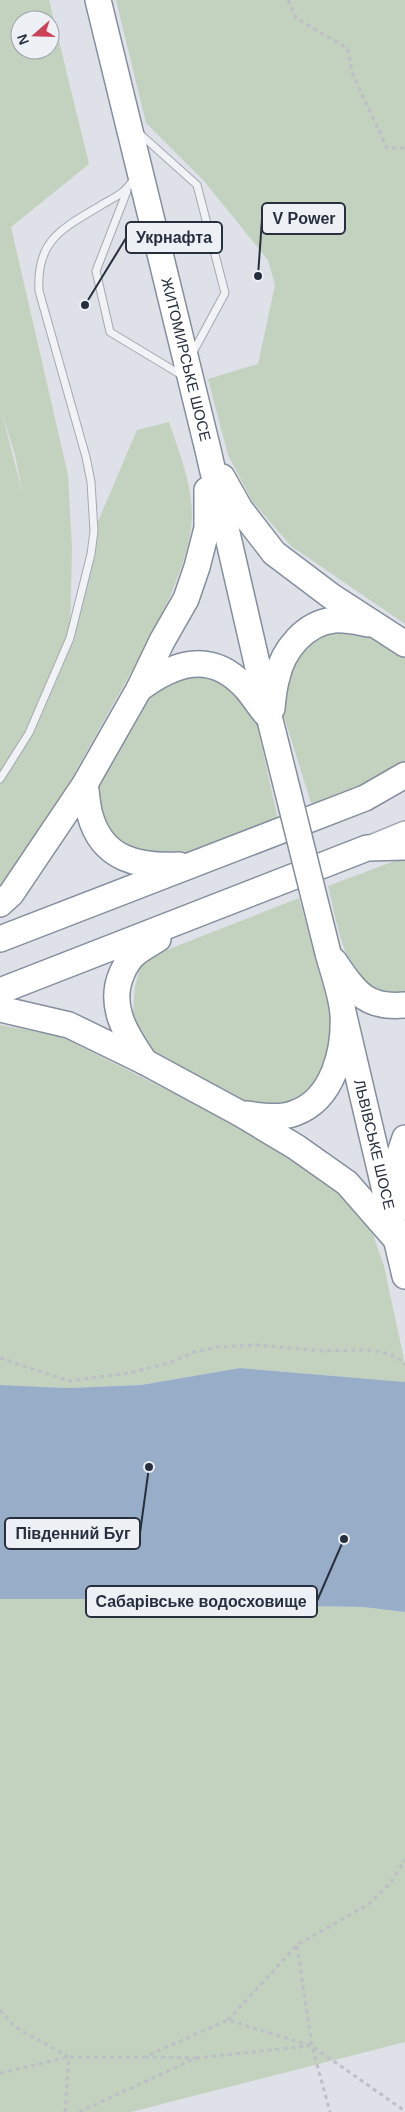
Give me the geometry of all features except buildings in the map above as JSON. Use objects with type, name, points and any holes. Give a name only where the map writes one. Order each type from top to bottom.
[{"type":"highway","name":"ЖИТОМИРСЬКЕ ШОСЕ","points":[[98,0],[128,123],[133,180],[189,372],[270,720]]},
{"type":"highway","points":[[208,450],[240,509],[274,553],[331,596],[405,644]]},
{"type":"highway","points":[[0,904],[11,894],[85,784],[139,689],[186,599],[207,528],[208,450]]},
{"type":"highway","points":[[379,626],[333,620],[305,631],[294,641],[277,675],[270,720],[328,953],[352,986],[368,1001],[389,1006],[405,1005]]},
{"type":"highway","points":[[139,689],[172,669],[191,664],[206,664],[230,674],[244,686],[270,720]]},
{"type":"highway","points":[[0,940],[365,798],[405,775]]},
{"type":"highway","points":[[85,784],[90,816],[95,829],[115,854],[128,860],[149,865],[194,864]]},
{"type":"highway","points":[[0,991],[366,848],[405,847]]},
{"type":"highway","points":[[145,1062],[122,1024],[116,995],[119,979],[127,963],[135,954],[200,912]]},
{"type":"highway","name":"ЛЬВІВСЬКЕ ШОСЕ","points":[[328,953],[394,1238],[405,1276]]},
{"type":"highway","points":[[0,1010],[69,1025],[145,1062],[241,1114],[296,1147],[347,1183],[394,1238]]},
{"type":"highway","points":[[241,1114],[278,1117],[294,1114],[307,1108],[318,1098],[327,1087],[339,1062],[342,1012]]},
{"type":"highway","points":[[394,1238],[400,1153],[405,1138]]},
{"type":"main road","points":[[365,798],[405,784]]},
{"type":"main road","points":[[366,848],[405,832]]},
{"type":"lane","points":[[128,123],[196,185],[225,293],[189,372],[110,332],[96,271],[133,180]]},
{"type":"lane","points":[[0,779],[29,733],[70,638],[91,554],[94,531],[94,507],[88,465],[39,291],[38,276],[41,262],[45,251],[57,233],[133,180]]},
{"type":"path","points":[[288,0],[296,18],[347,48],[353,75],[387,148],[405,148]]},
{"type":"path","points":[[0,1358],[69,1381],[128,1373],[169,1363],[194,1352],[217,1347],[257,1345],[323,1351],[368,1350],[390,1354],[404,1362],[405,1365]]},
{"type":"path","points":[[144,2057],[228,2020],[297,1945],[369,1904],[391,1882],[405,1860]]},
{"type":"path","points":[[297,1945],[312,2046],[330,2112]]},
{"type":"path","points":[[0,2010],[15,2027],[69,2057]]},
{"type":"path","points":[[228,2020],[312,2046],[405,2111]]},
{"type":"path","points":[[0,2073],[69,2057],[196,2058],[312,2046]]},
{"type":"path","points":[[65,2112],[69,2057]]},
{"type":"path","points":[[79,2112],[196,2058]]},
{"type":"green space","points":[[0,0],[49,0],[51,10],[10,10],[10,60],[60,60],[60,45],[89,164],[11,227],[68,475],[72,548],[70,635],[94,531],[137,430],[169,422],[186,474],[192,515],[186,552],[178,577],[155,629],[58,802],[0,887]],"holes":[[[1,409],[15,455],[23,495]]]},
{"type":"green space","points":[[116,0],[405,0],[405,624],[291,546],[252,501],[228,455],[208,379],[258,364],[275,285],[268,260],[204,181],[146,123]]},
{"type":"green space","points":[[328,631],[365,634],[383,642],[405,658],[405,769],[312,806],[282,710],[284,681],[309,642]]},
{"type":"green space","points":[[188,672],[225,678],[255,716],[278,820],[174,858],[113,846],[93,784],[152,687]]},
{"type":"green space","points":[[405,857],[405,993],[385,992],[369,984],[357,973],[348,958],[336,922],[328,886]]},
{"type":"green space","points":[[299,898],[331,1016],[333,1037],[322,1076],[308,1091],[295,1100],[265,1105],[247,1102],[159,1062],[138,1031],[133,1013],[135,987],[140,967],[149,957]]},
{"type":"green space","points":[[0,1025],[60,1036],[292,1153],[341,1189],[372,1232],[384,1266],[405,1364],[405,1382],[240,1368],[141,1385],[68,1388],[0,1385]]},
{"type":"green space","points":[[0,1599],[161,1599],[229,1611],[303,1606],[363,1607],[405,1612],[405,2042],[131,2112],[0,2112]]},
{"type":"water","points":[[240,1368],[405,1382],[405,1612],[363,1607],[303,1606],[229,1611],[161,1599],[0,1599],[0,1385],[68,1388],[141,1385]]},
{"type":"place","name":"V Power","points":[[258,276]]},
{"type":"place","name":"Укрнафта","points":[[85,305]]},
{"type":"place","name":"Південний Буг","points":[[149,1467]]},
{"type":"place","name":"Сабарівське водосховище","points":[[344,1539]]}]
